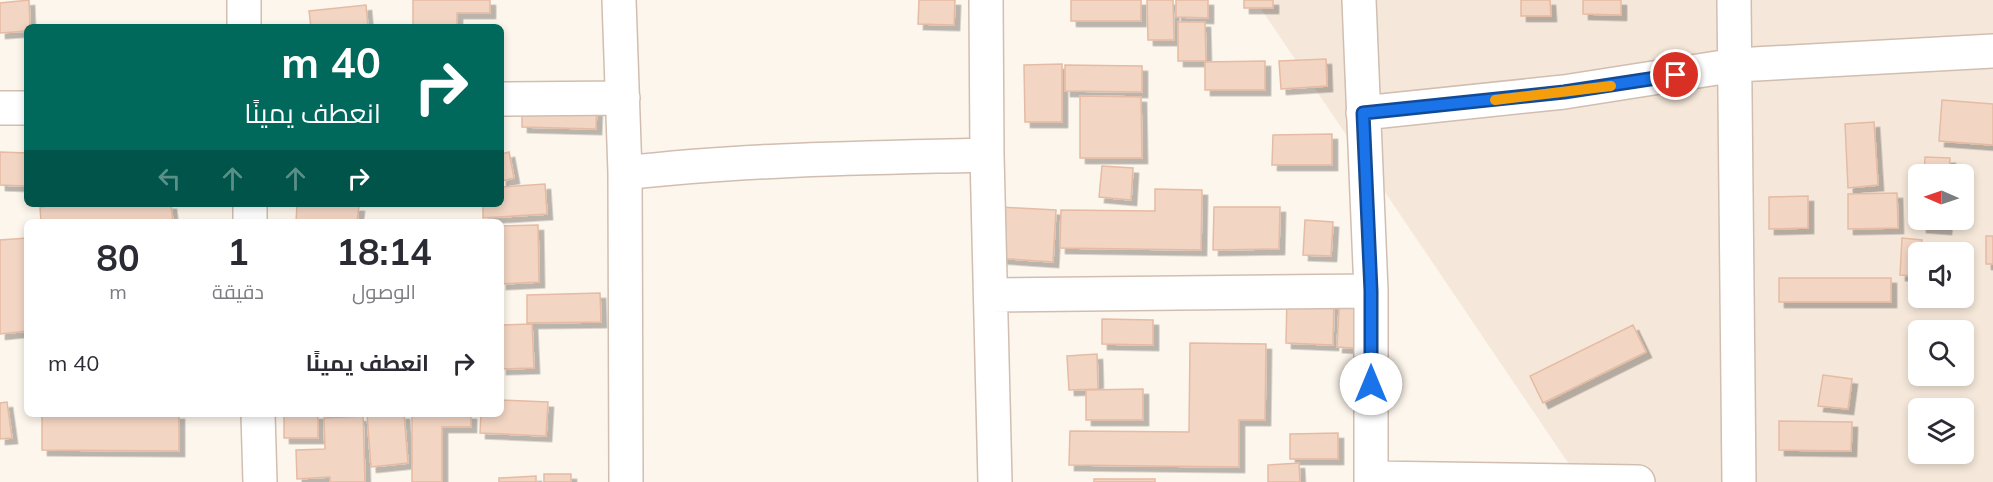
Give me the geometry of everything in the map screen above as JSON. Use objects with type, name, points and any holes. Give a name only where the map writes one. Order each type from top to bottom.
[{"type":"street","points":[[244,0],[244,24]]},
{"type":"street","points":[[619,0],[625,173],[626,482]]},
{"type":"street","points":[[986,0],[987,155],[995,482]]},
{"type":"street","points":[[1359,0],[1371,291],[1371,480],[1638,482]]},
{"type":"street","points":[[1734,0],[1739,482]]},
{"type":"street","points":[[1363,113],[1564,92],[1736,65],[1993,51]]},
{"type":"street","points":[[504,99],[623,98]]},
{"type":"street","points":[[0,108],[24,108]]},
{"type":"street","points":[[625,173],[690,165],[781,160],[987,155]]},
{"type":"street","points":[[991,295],[1371,291]]},
{"type":"street","points":[[258,417],[260,482]]},
{"type":"shaded area","points":[[1255,0],[1993,0],[1993,482],[1581,482]]},
{"type":"building","points":[[29,0],[30,24],[24,24],[24,31],[0,33],[0,3]]},
{"type":"building","points":[[29,0],[30,24],[24,24],[24,31],[0,33],[0,3]]},
{"type":"building","points":[[413,0],[490,0],[490,13],[457,13],[457,24],[413,24]]},
{"type":"building","points":[[413,0],[490,0],[490,13],[457,13],[457,24],[413,24]]},
{"type":"building","points":[[919,0],[955,0],[954,25],[918,24]]},
{"type":"building","points":[[1071,0],[1141,0],[1141,21],[1071,21]]},
{"type":"building","points":[[1147,0],[1173,0],[1174,40],[1148,40]]},
{"type":"building","points":[[1176,0],[1208,0],[1208,18],[1176,17]]},
{"type":"building","points":[[1244,0],[1273,0],[1273,8],[1244,8]]},
{"type":"building","points":[[1521,0],[1550,0],[1551,16],[1521,16]]},
{"type":"building","points":[[1583,0],[1621,0],[1621,15],[1583,14]]},
{"type":"building","points":[[366,5],[368,24],[311,24],[309,11]]},
{"type":"building","points":[[366,5],[368,24],[311,24],[309,11]]},
{"type":"building","points":[[1178,22],[1205,22],[1206,61],[1178,61]]},
{"type":"building","points":[[1326,59],[1327,86],[1281,89],[1279,61]]},
{"type":"building","points":[[1265,61],[1265,90],[1205,90],[1205,62]]},
{"type":"building","points":[[1062,64],[1062,122],[1025,122],[1024,65]]},
{"type":"building","points":[[1065,65],[1142,66],[1142,92],[1065,91]]},
{"type":"building","points":[[1080,96],[1141,97],[1142,158],[1080,158]]},
{"type":"building","points":[[522,99],[597,101],[596,129],[522,127]]},
{"type":"building","points":[[522,99],[597,101],[596,129],[522,127]]},
{"type":"building","points":[[1942,100],[1993,104],[1993,145],[1939,141]]},
{"type":"building","points":[[1874,122],[1878,185],[1848,188],[1845,124]]},
{"type":"building","points":[[1332,134],[1332,165],[1272,165],[1273,135]]},
{"type":"building","points":[[0,152],[24,153],[24,186],[0,185]]},
{"type":"building","points":[[0,152],[24,153],[24,186],[0,185]]},
{"type":"building","points":[[509,152],[514,178],[504,180],[504,153]]},
{"type":"building","points":[[509,152],[514,178],[504,180],[504,153]]},
{"type":"building","points":[[1925,157],[1950,158],[1950,164],[1925,164]]},
{"type":"building","points":[[1102,166],[1133,168],[1131,200],[1099,197]]},
{"type":"building","points":[[545,184],[547,214],[483,218],[483,207],[504,207],[504,187]]},
{"type":"building","points":[[545,184],[547,214],[483,218],[483,207],[504,207],[504,187]]},
{"type":"building","points":[[1155,189],[1202,190],[1201,250],[1060,248],[1061,210],[1155,211]]},
{"type":"building","points":[[1897,193],[1898,228],[1848,229],[1848,194]]},
{"type":"building","points":[[1808,196],[1808,228],[1769,229],[1769,197]]},
{"type":"building","points":[[40,207],[171,207],[173,219],[41,219]]},
{"type":"building","points":[[40,207],[171,207],[173,219],[41,219]]},
{"type":"building","points":[[297,207],[359,207],[357,219],[296,219]]},
{"type":"building","points":[[297,207],[359,207],[357,219],[296,219]]},
{"type":"building","points":[[999,207],[1056,210],[1053,262],[996,258]]},
{"type":"building","points":[[1214,207],[1280,207],[1279,249],[1213,250]]},
{"type":"building","points":[[1305,220],[1333,222],[1331,256],[1303,255]]},
{"type":"building","points":[[538,225],[539,282],[504,284],[504,226]]},
{"type":"building","points":[[538,225],[539,282],[504,284],[504,226]]},
{"type":"building","points":[[1986,236],[1993,236],[1993,264],[1986,264]]},
{"type":"building","points":[[24,238],[24,331],[0,334],[0,240]]},
{"type":"building","points":[[24,238],[24,331],[0,334],[0,240]]},
{"type":"building","points":[[1902,238],[1922,240],[1922,242],[1908,242],[1908,275],[1900,275]]},
{"type":"building","points":[[1779,278],[1891,278],[1891,302],[1779,302]]},
{"type":"building","points":[[1340,292],[1371,294],[1369,349],[1337,347]]},
{"type":"building","points":[[600,293],[601,322],[527,323],[527,295]]},
{"type":"building","points":[[600,293],[601,322],[527,323],[527,295]]},
{"type":"building","points":[[1287,295],[1334,296],[1333,345],[1286,343]]},
{"type":"building","points":[[1102,319],[1153,320],[1153,345],[1102,344]]},
{"type":"building","points":[[532,324],[534,368],[504,369],[504,325]]},
{"type":"building","points":[[532,324],[534,368],[504,369],[504,325]]},
{"type":"building","points":[[1633,325],[1646,352],[1543,403],[1530,376]]},
{"type":"building","points":[[1190,343],[1266,344],[1265,420],[1239,420],[1239,467],[1069,465],[1070,431],[1189,432]]},
{"type":"building","points":[[1097,354],[1098,389],[1069,390],[1067,356]]},
{"type":"building","points":[[1823,375],[1852,379],[1848,409],[1818,406]]},
{"type":"building","points":[[1143,389],[1143,420],[1086,420],[1086,390]]},
{"type":"building","points":[[504,400],[548,402],[546,436],[480,433],[481,417],[504,417]]},
{"type":"building","points":[[504,400],[548,402],[546,436],[480,433],[481,417],[504,417]]},
{"type":"building","points":[[7,402],[12,438],[0,439],[0,403]]},
{"type":"building","points":[[7,402],[12,438],[0,439],[0,403]]},
{"type":"building","points":[[42,417],[179,417],[179,451],[42,450]]},
{"type":"building","points":[[42,417],[179,417],[179,451],[42,450]]},
{"type":"building","points":[[284,417],[318,417],[318,438],[284,438]]},
{"type":"building","points":[[284,417],[318,417],[318,438],[284,438]]},
{"type":"building","points":[[363,417],[365,482],[330,482],[330,477],[297,479],[296,450],[325,449],[324,418]]},
{"type":"building","points":[[363,417],[365,482],[330,482],[330,477],[297,479],[296,450],[325,449],[324,418]]},
{"type":"building","points":[[367,417],[404,417],[408,463],[371,467]]},
{"type":"building","points":[[367,417],[404,417],[408,463],[371,467]]},
{"type":"building","points":[[412,417],[471,417],[471,427],[442,427],[442,482],[412,482]]},
{"type":"building","points":[[412,417],[471,417],[471,427],[442,427],[442,482],[412,482]]},
{"type":"building","points":[[1779,421],[1852,422],[1851,451],[1779,450]]},
{"type":"building","points":[[1338,433],[1338,459],[1290,459],[1290,434]]},
{"type":"building","points":[[1299,463],[1300,482],[1268,482],[1268,465]]},
{"type":"building","points":[[544,474],[571,474],[571,482],[544,482]]},
{"type":"building","points":[[544,474],[571,474],[571,482],[544,482]]},
{"type":"building","points":[[536,476],[536,482],[499,482],[499,478]]},
{"type":"building","points":[[536,476],[536,482],[499,482],[499,478]]},
{"type":"building","points":[[1094,479],[1155,479],[1155,482],[1094,482]]},
{"type":"slow traffic","points":[[1495,100],[1611,86]]},
{"type":"route","points":[[1371,384],[1371,291],[1363,113],[1564,92],[1676,75]]}]
